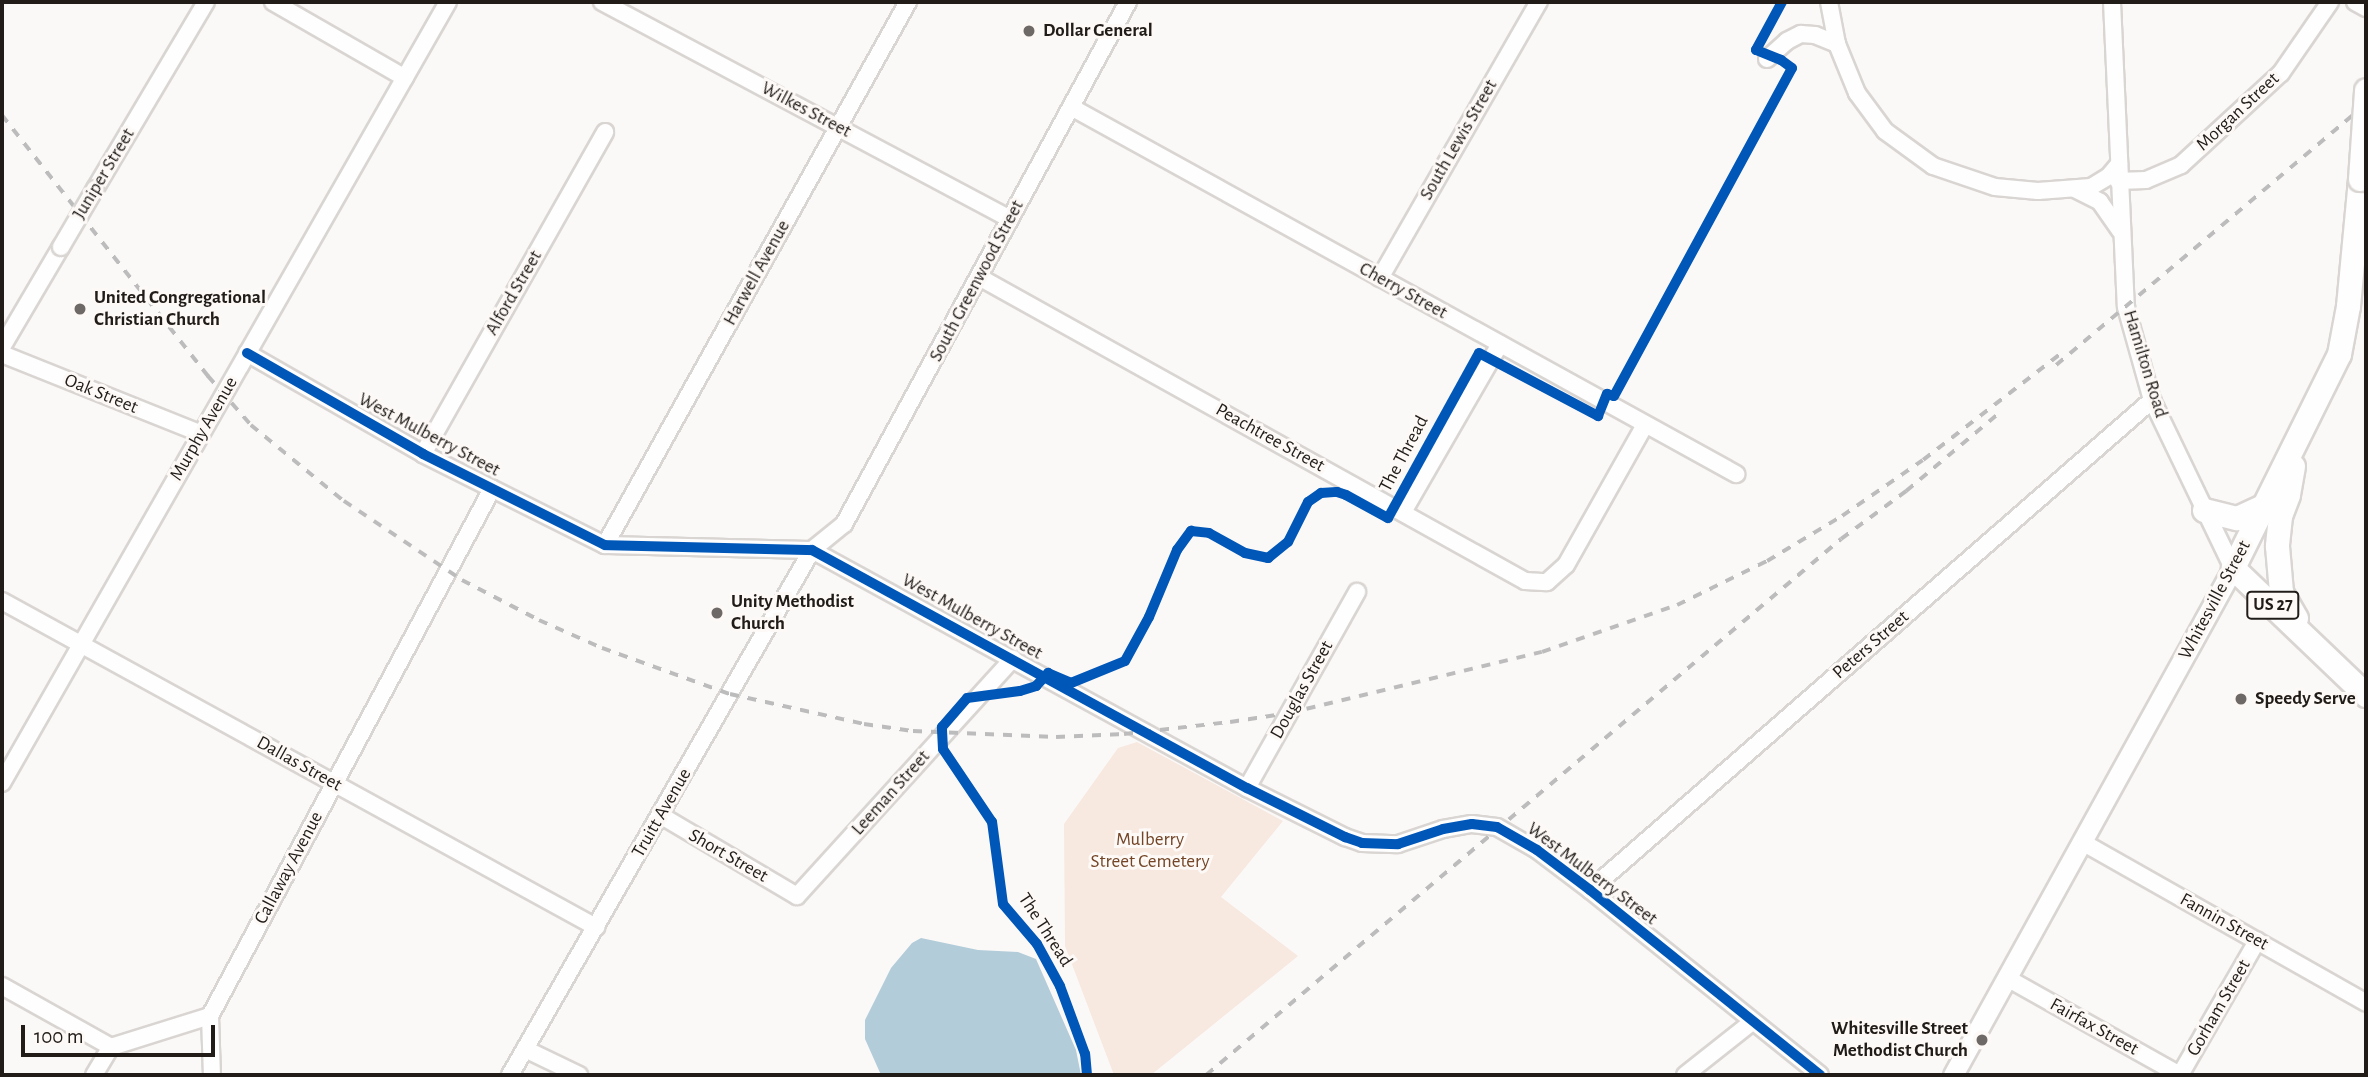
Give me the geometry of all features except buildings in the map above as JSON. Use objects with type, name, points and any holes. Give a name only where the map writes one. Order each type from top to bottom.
[{"type":"highway","name":"Whitesville Street","points":[[2233,568],[2339,354],[2348,306],[2366,90]]},
{"type":"highway","points":[[2297,442],[2288,495],[2280,516],[2278,573],[2281,592],[2313,643]]},
{"type":"highway","points":[[2204,510],[2237,518],[2265,505]]},
{"type":"highway","name":"Hamilton Road","points":[[2233,568],[2366,695]]},
{"type":"main road","name":"Whitesville Street","points":[[1953,1075],[2233,568]]},
{"type":"street","name":"Juniper Street","points":[[2,347],[206,2]]},
{"type":"street","points":[[273,2],[405,78]]},
{"type":"street","name":"Murphy Avenue","points":[[2,783],[83,646],[200,433],[448,2]]},
{"type":"street","name":"Harwell Avenue","points":[[605,545],[908,2]]},
{"type":"street","name":"South Greenwood Street","points":[[813,550],[845,524],[1128,2]]},
{"type":"street","name":"South Lewis Street","points":[[1380,278],[1539,2]]},
{"type":"street","points":[[1829,2],[1836,44],[1868,110],[1894,139],[1933,166],[1995,187],[2075,189],[2098,184],[2119,163]]},
{"type":"street","name":"Hamilton Road","points":[[2112,2],[2118,181],[2126,307],[2152,400],[2233,568]]},
{"type":"street","name":"Morgan Street","points":[[2118,181],[2146,180],[2181,165],[2281,73],[2330,2]]},
{"type":"street","points":[[2355,2],[2366,8]]},
{"type":"street","name":"Wilkes Street","points":[[608,3],[1010,219]]},
{"type":"street","points":[[1767,59],[1787,41],[1801,34],[1815,35],[1836,44]]},
{"type":"street","name":"Cherry Street","points":[[1071,107],[1736,474]]},
{"type":"street","name":"Alford Street","points":[[423,454],[605,132]]},
{"type":"street","points":[[2075,189],[2100,202],[2117,223],[2122,236]]},
{"type":"street","name":"Peachtree Street","points":[[979,276],[1525,581],[1547,582],[1566,565],[1645,425]]},
{"type":"street","points":[[1404,512],[1500,344]]},
{"type":"street","name":"West Mulberry Street","points":[[247,353],[423,454],[605,545],[813,550],[1247,788],[1362,843],[1398,844],[1443,829],[1472,824],[1497,827],[1537,850],[1590,890],[1752,1023],[1820,1075]]},
{"type":"street","name":"Oak Street","points":[[2,354],[200,433]]},
{"type":"street","name":"Peters Street","points":[[1590,890],[2152,400]]},
{"type":"street","name":"Callaway Avenue","points":[[210,1016],[492,489]]},
{"type":"street","name":"Truitt Avenue","points":[[510,1075],[813,550]]},
{"type":"street","name":"Douglas Street","points":[[1247,788],[1357,592]]},
{"type":"street","name":"Dallas Street","points":[[2,601],[596,927]]},
{"type":"street","name":"Leeman Street","points":[[797,896],[1013,659]]},
{"type":"street","name":"Short Street","points":[[660,816],[797,896]]},
{"type":"street","name":"Fannin Street","points":[[2082,842],[2366,1003]]},
{"type":"street","name":"Gorham Street","points":[[2180,1075],[2257,941]]},
{"type":"street","name":"Fairfax Street","points":[[2007,978],[2180,1075]]},
{"type":"street","points":[[2,986],[111,1047]]},
{"type":"street","points":[[94,1075],[111,1047],[210,1016],[212,1075]]},
{"type":"street","points":[[1685,1075],[1752,1023]]},
{"type":"street","points":[[525,1049],[579,1075]]},
{"type":"green space","name":"Mulberry Street Cemetery","points":[[1137,742],[1283,821],[1221,897],[1298,956],[1151,1075],[1114,1075],[1065,946],[1064,824],[1118,748]]},
{"type":"water","points":[[921,938],[978,950],[1018,952],[1036,959],[1076,1050],[1081,1075],[881,1075],[865,1039],[865,1020],[891,968],[912,943]]},
{"type":"railway","points":[[2056,365],[2366,104]]},
{"type":"railway","points":[[2,115],[208,376],[251,425],[344,501],[462,580],[539,620],[602,648],[730,694],[864,724],[913,731],[1056,737],[1124,734],[1230,722],[1289,713],[1542,652],[1677,605],[1767,561],[1842,516],[1923,460],[2060,354]]},
{"type":"railway","points":[[1206,1075],[1841,539],[1906,491],[1999,413]]},
{"type":"cycle path","name":"The Thread","points":[[1087,1075],[1085,1054],[1060,986],[1037,944],[1003,904],[992,822],[943,749],[942,727],[967,698],[1020,691],[1036,686],[1048,673],[1071,683],[1125,661],[1149,617],[1177,550],[1191,531],[1209,533],[1245,553],[1268,558],[1288,542],[1308,502],[1321,493],[1337,492],[1346,495],[1388,518],[1479,353],[1598,416],[1607,394],[1614,396],[1792,68],[1781,60],[1756,50],[1782,2]]},
{"type":"cycle path","points":[[247,353],[423,454],[605,545],[812,550],[1247,788],[1345,837],[1362,843],[1398,844],[1443,829],[1472,824],[1497,827],[1537,850],[1590,890],[1820,1075]]},
{"type":"place","name":"Dollar General","points":[[1029,31]]},
{"type":"place","name":"United Congregational Christian Church","points":[[80,309]]},
{"type":"place","name":"Unity Methodist Church","points":[[717,613]]},
{"type":"place","name":"Speedy Serve","points":[[2241,699]]},
{"type":"place","name":"Whitesville Street Methodist Church","points":[[1982,1040]]}]
